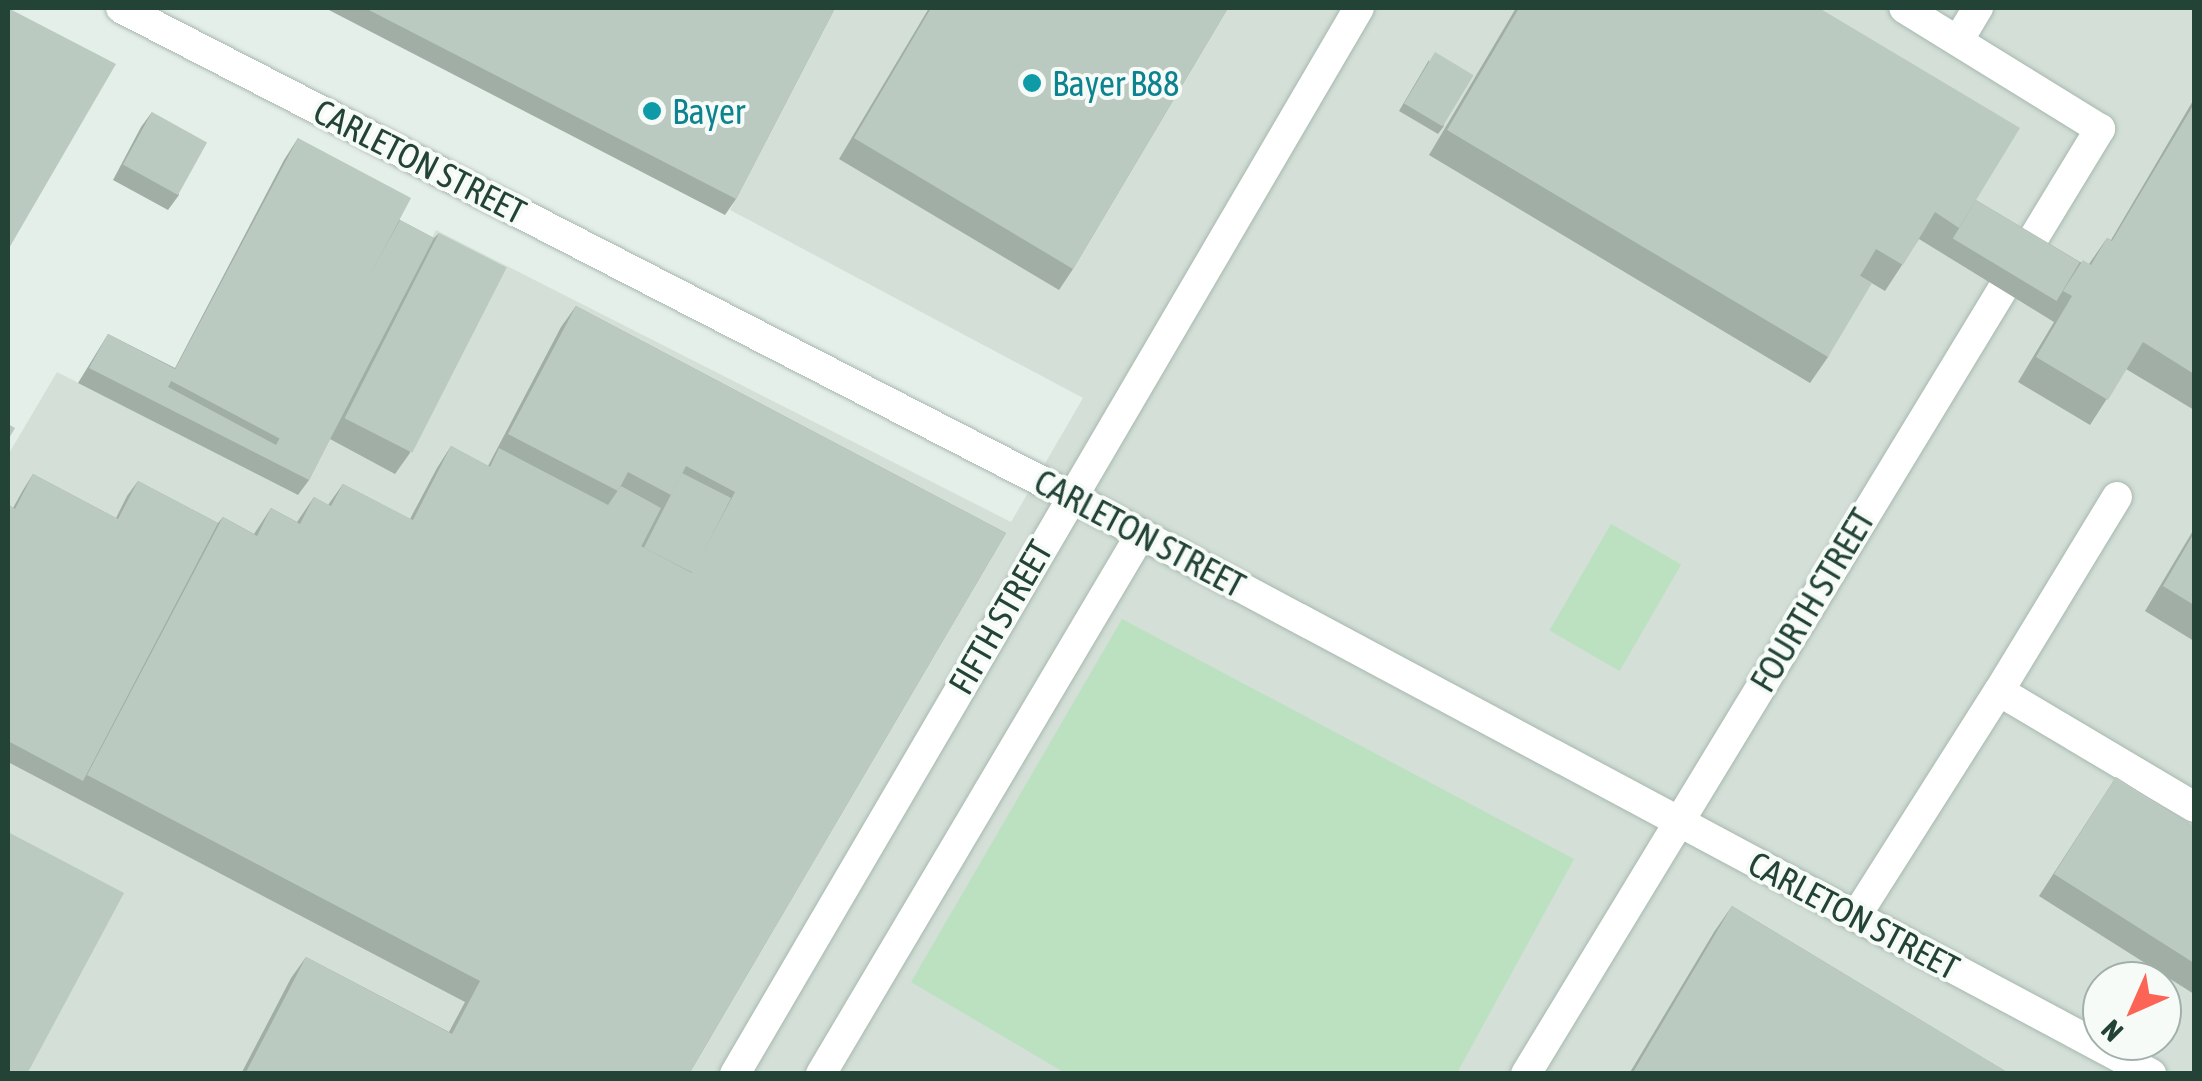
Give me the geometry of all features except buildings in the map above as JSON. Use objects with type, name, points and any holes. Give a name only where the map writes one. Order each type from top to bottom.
[{"type":"street","name":"CARLETON STREET","points":[[120,8],[1070,496],[2151,1074]]},
{"type":"street","name":"FIFTH STREET","points":[[735,1074],[1359,8]]},
{"type":"street","points":[[1904,8],[1958,40],[1978,8]]},
{"type":"street","name":"FOURTH STREET","points":[[1526,1074],[2100,129],[1958,40]]},
{"type":"street","points":[[1856,916],[1999,692],[2116,497]]},
{"type":"street","points":[[821,1074],[1141,534]]},
{"type":"street","points":[[1999,692],[2194,807]]},
{"type":"shaded area","name":"Bayer","points":[[833,8],[2194,8],[2194,1073],[8,1074],[8,455],[57,372],[298,495],[436,230],[1011,522],[1083,398],[730,210]]},
{"type":"green space","points":[[1611,524],[1681,564],[1620,671],[1550,631]]},
{"type":"green space","points":[[1122,619],[1574,859],[1457,1073],[1065,1073],[911,982]]},
{"type":"place","name":"Bayer B88","points":[[1032,83]]},
{"type":"place","name":"Bayer","points":[[652,111]]}]
